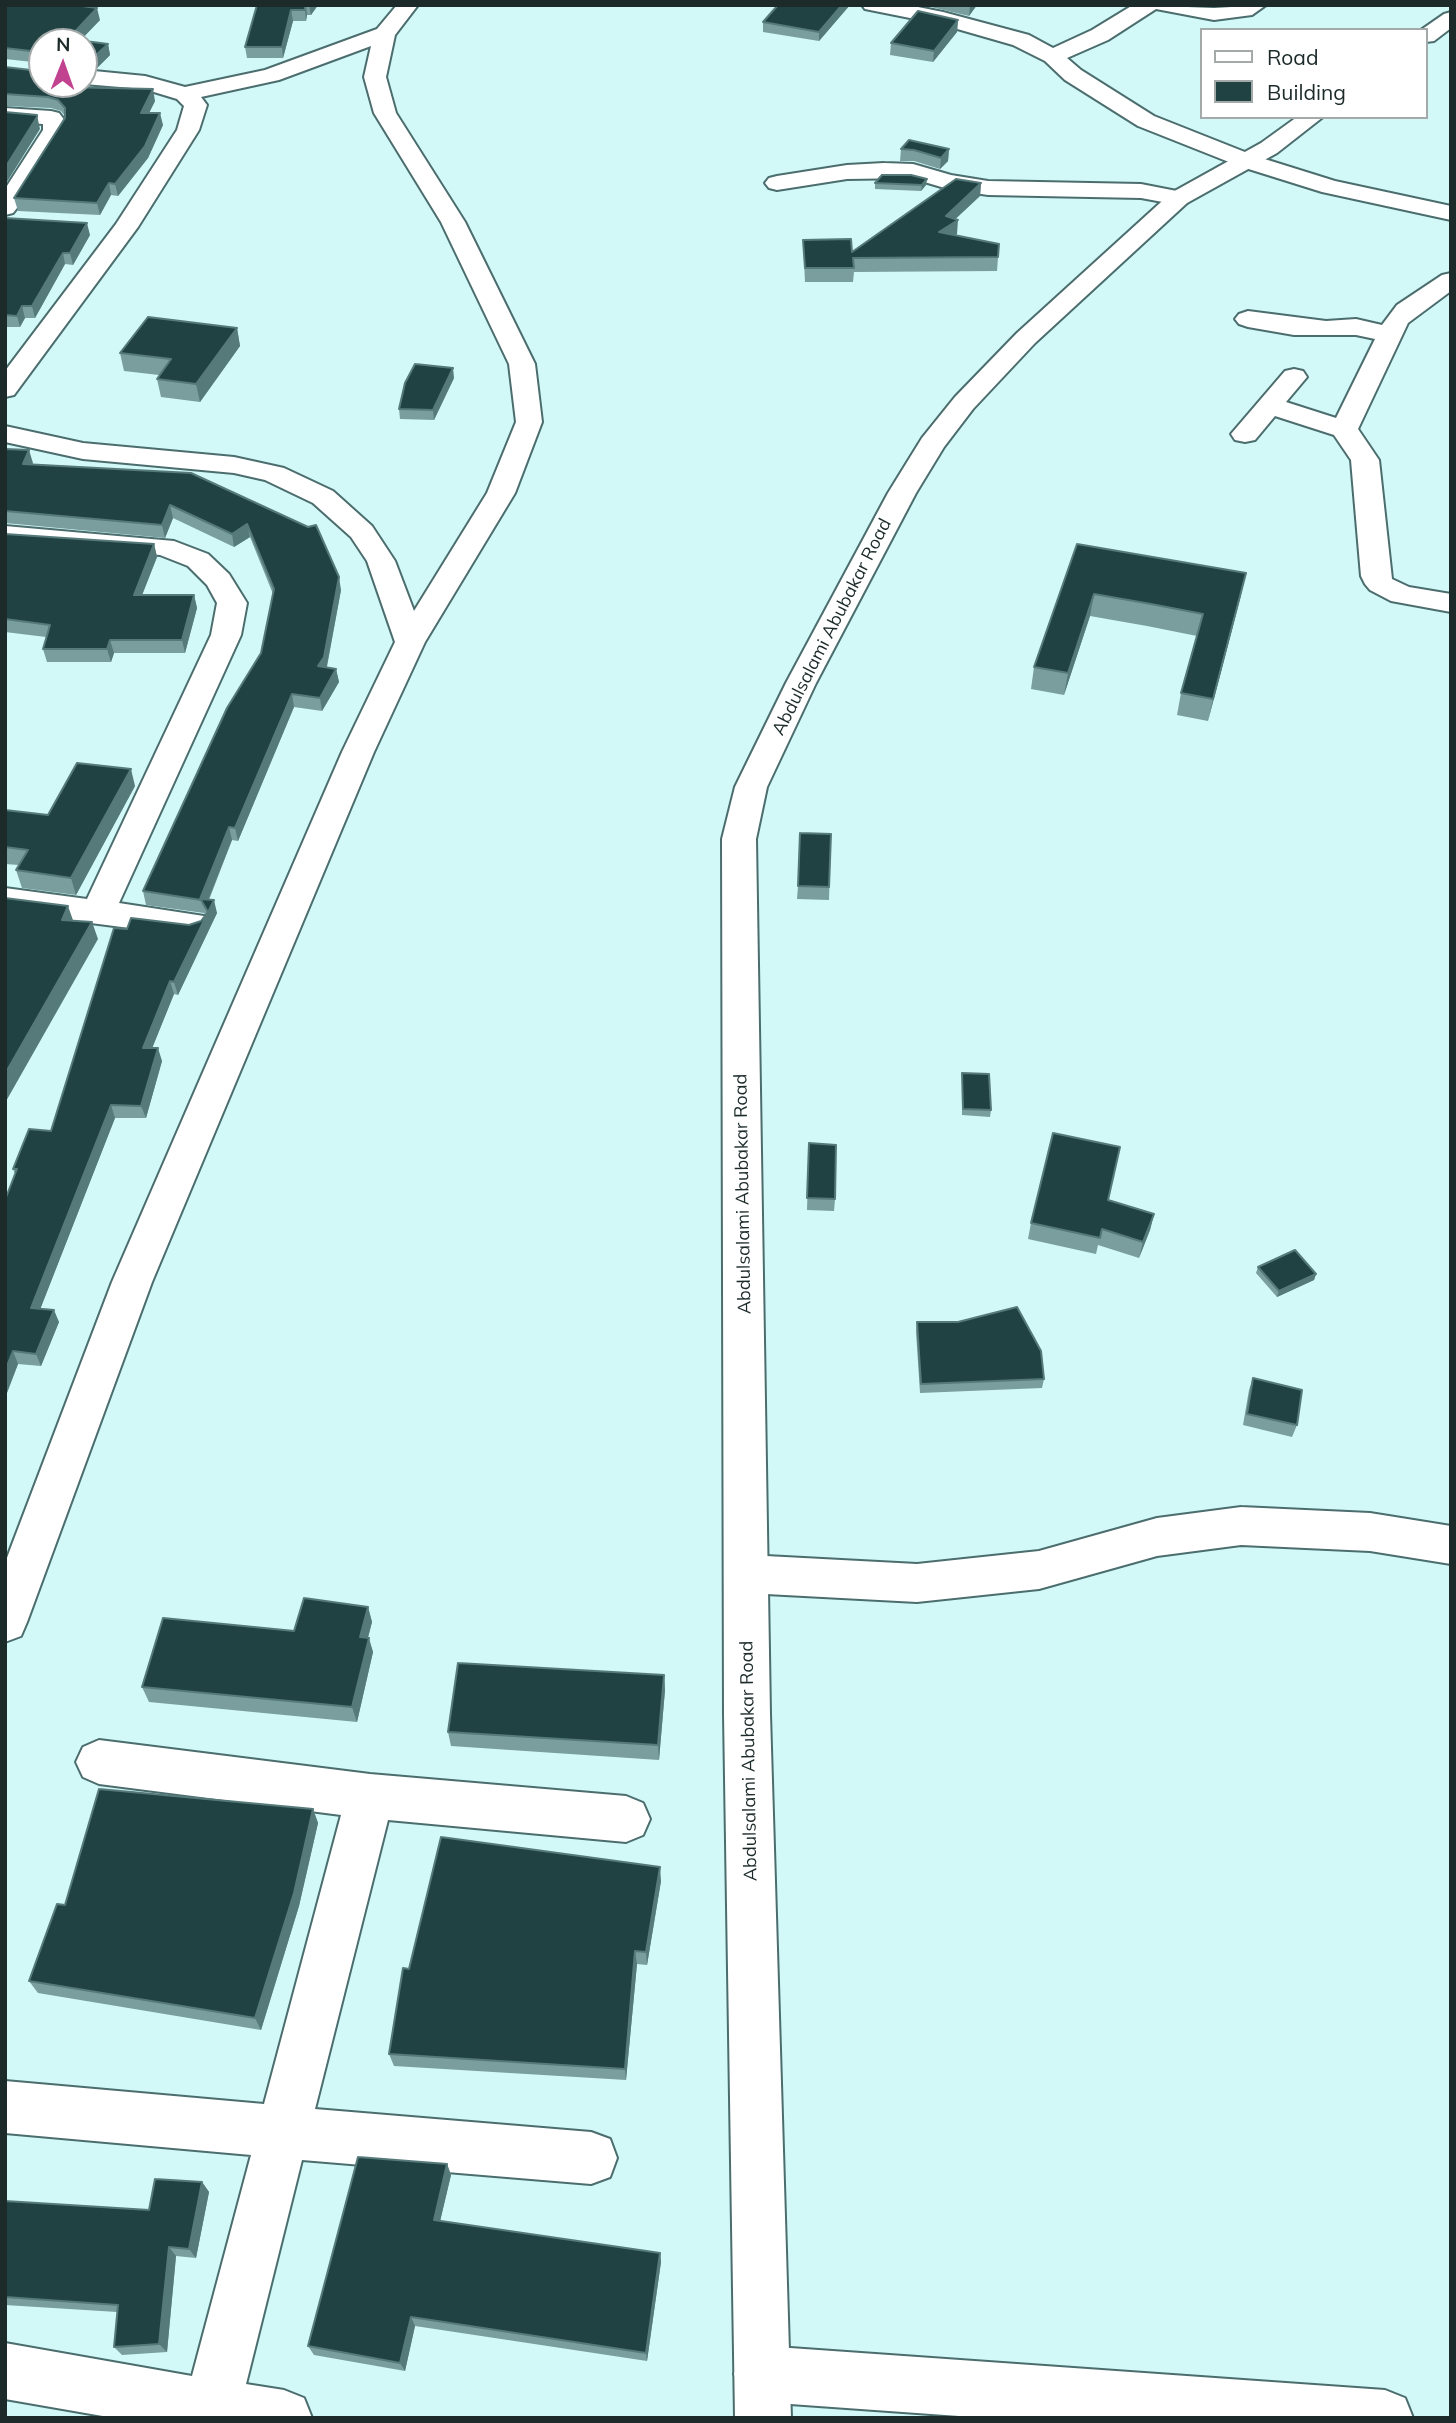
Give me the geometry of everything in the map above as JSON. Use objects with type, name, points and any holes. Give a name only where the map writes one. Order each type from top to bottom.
[{"type":"street","points":[[5,1622],[132,1282],[358,752],[410,642],[501,493],[529,422],[522,364],[453,222],[384,113],[375,77],[384,34],[408,5]]},
{"type":"street","points":[[872,5],[1000,32],[1053,56],[1073,75],[1146,121],[1247,161],[1331,187],[1451,213]]},
{"type":"street","points":[[1053,56],[1100,35],[1148,5]]},
{"type":"street","points":[[1164,5],[1214,14],[1245,11],[1256,5]]},
{"type":"street","points":[[1428,35],[1451,18]]},
{"type":"street","points":[[98,78],[145,83],[185,94],[271,75],[384,34]]},
{"type":"street","points":[[5,389],[126,227],[188,130],[196,105],[185,94]]},
{"type":"street","points":[[5,115],[44,117],[55,122],[54,130],[9,216]]},
{"type":"street","name":"Abdulsalami Abubakar Road","points":[[763,2396],[747,1574],[739,839],[751,787],[801,683],[902,493],[932,444],[964,403],[1026,338],[1179,198],[1247,161],[1309,119]]},
{"type":"street","points":[[777,183],[847,172],[913,171],[948,182],[988,188],[1141,191],[1179,198]]},
{"type":"street","points":[[94,226],[126,227]]},
{"type":"street","points":[[1344,429],[1390,334],[1406,310],[1451,280]]},
{"type":"street","points":[[1248,320],[1305,328],[1356,327],[1390,334]]},
{"type":"street","points":[[1245,434],[1294,377]]},
{"type":"street","points":[[1270,406],[1344,429],[1365,460],[1376,576],[1380,584],[1401,595],[1451,603]]},
{"type":"street","points":[[5,434],[83,451],[234,465],[274,474],[323,497],[362,532],[381,561],[410,642]]},
{"type":"street","points":[[5,535],[164,547],[198,561],[219,580],[232,603],[226,635],[98,912]]},
{"type":"street","points":[[5,900],[191,924]]},
{"type":"street","points":[[747,1574],[917,1583],[1039,1570],[1157,1536],[1241,1526],[1370,1532],[1451,1545]]},
{"type":"street","points":[[99,1762],[370,1796],[626,1819]]},
{"type":"street","points":[[212,2407],[370,1796]]},
{"type":"street","points":[[5,2107],[591,2158]]},
{"type":"street","points":[[5,2371],[284,2418]]},
{"type":"street","points":[[763,2396],[1385,2418]]},
{"type":"building","points":[[5,5],[75,5],[97,8],[78,28],[28,28],[28,51],[5,48]]},
{"type":"building","points":[[257,5],[305,5],[305,10],[291,10],[282,47],[245,47]]},
{"type":"building","points":[[778,5],[842,5],[819,32],[763,22]]},
{"type":"building","points":[[918,11],[958,20],[934,51],[891,43]]},
{"type":"building","points":[[98,43],[108,44],[98,53]]},
{"type":"building","points":[[5,67],[28,70],[28,96],[5,94]]},
{"type":"building","points":[[98,88],[153,89],[141,113],[160,113],[145,146],[115,184],[109,183],[97,203],[14,198],[65,118],[65,108],[58,100],[51,98],[98,98]]},
{"type":"building","points":[[5,112],[37,117],[5,168]]},
{"type":"building","points":[[909,140],[949,149],[941,158],[901,149]]},
{"type":"building","points":[[882,175],[911,175],[927,179],[922,185],[875,183]]},
{"type":"building","points":[[956,179],[981,183],[946,216],[958,220],[939,232],[999,244],[998,257],[853,258],[854,268],[805,268],[803,240],[851,239],[852,252]]},
{"type":"building","points":[[5,218],[87,223],[70,253],[63,253],[32,306],[22,306],[17,316],[5,315]]},
{"type":"building","points":[[148,317],[237,328],[196,384],[157,379],[171,359],[120,353]]},
{"type":"building","points":[[415,364],[453,368],[433,410],[399,409],[405,383]]},
{"type":"building","points":[[5,449],[29,450],[23,464],[191,473],[308,527],[316,525],[339,577],[324,657],[318,666],[336,669],[320,698],[292,694],[235,828],[229,827],[200,899],[214,900],[174,982],[170,981],[143,1048],[158,1048],[141,1106],[111,1105],[31,1308],[54,1310],[36,1354],[13,1351],[5,1371],[5,1200],[17,1169],[13,1169],[29,1129],[51,1131],[114,928],[127,929],[131,918],[189,925],[201,921],[208,912],[201,900],[143,891],[227,708],[261,653],[274,589],[247,524],[232,534],[170,505],[162,525],[5,511]]},
{"type":"building","points":[[5,534],[154,544],[134,595],[194,595],[182,640],[110,640],[107,649],[43,649],[50,625],[5,619]]},
{"type":"building","points":[[1077,544],[1246,573],[1213,699],[1181,693],[1203,614],[1151,604],[1094,594],[1068,673],[1034,667]]},
{"type":"building","points":[[77,763],[131,769],[71,878],[16,870],[28,850],[5,847],[5,810],[48,815]]},
{"type":"building","points":[[800,833],[831,834],[829,887],[798,886]]},
{"type":"building","points":[[5,898],[68,906],[62,920],[92,922],[5,1074]]},
{"type":"building","points":[[962,1073],[989,1074],[991,1110],[963,1109]]},
{"type":"building","points":[[1053,1133],[1120,1147],[1108,1200],[1154,1214],[1143,1242],[1102,1229],[1100,1238],[1031,1223]]},
{"type":"building","points":[[809,1143],[836,1145],[835,1199],[807,1198]]},
{"type":"building","points":[[1295,1250],[1316,1274],[1279,1291],[1258,1267]]},
{"type":"building","points":[[1017,1307],[1041,1351],[1044,1379],[921,1384],[917,1322],[958,1322]]},
{"type":"building","points":[[1253,1378],[1302,1390],[1297,1425],[1247,1414]]},
{"type":"building","points":[[304,1598],[368,1607],[360,1637],[369,1638],[352,1707],[142,1687],[163,1618],[294,1631]]},
{"type":"building","points":[[458,1663],[664,1675],[658,1745],[448,1732]]},
{"type":"building","points":[[99,1789],[313,1809],[294,1893],[255,2018],[29,1981],[57,1904],[65,1905]]},
{"type":"building","points":[[441,1837],[660,1867],[646,1952],[635,1951],[625,2069],[389,2054],[403,1968],[409,1969]]},
{"type":"building","points":[[358,2157],[447,2164],[434,2220],[660,2253],[646,2353],[411,2317],[400,2363],[308,2346]]},
{"type":"building","points":[[155,2179],[202,2182],[189,2249],[169,2247],[159,2344],[114,2347],[118,2305],[5,2297],[5,2201],[149,2210]]}]
